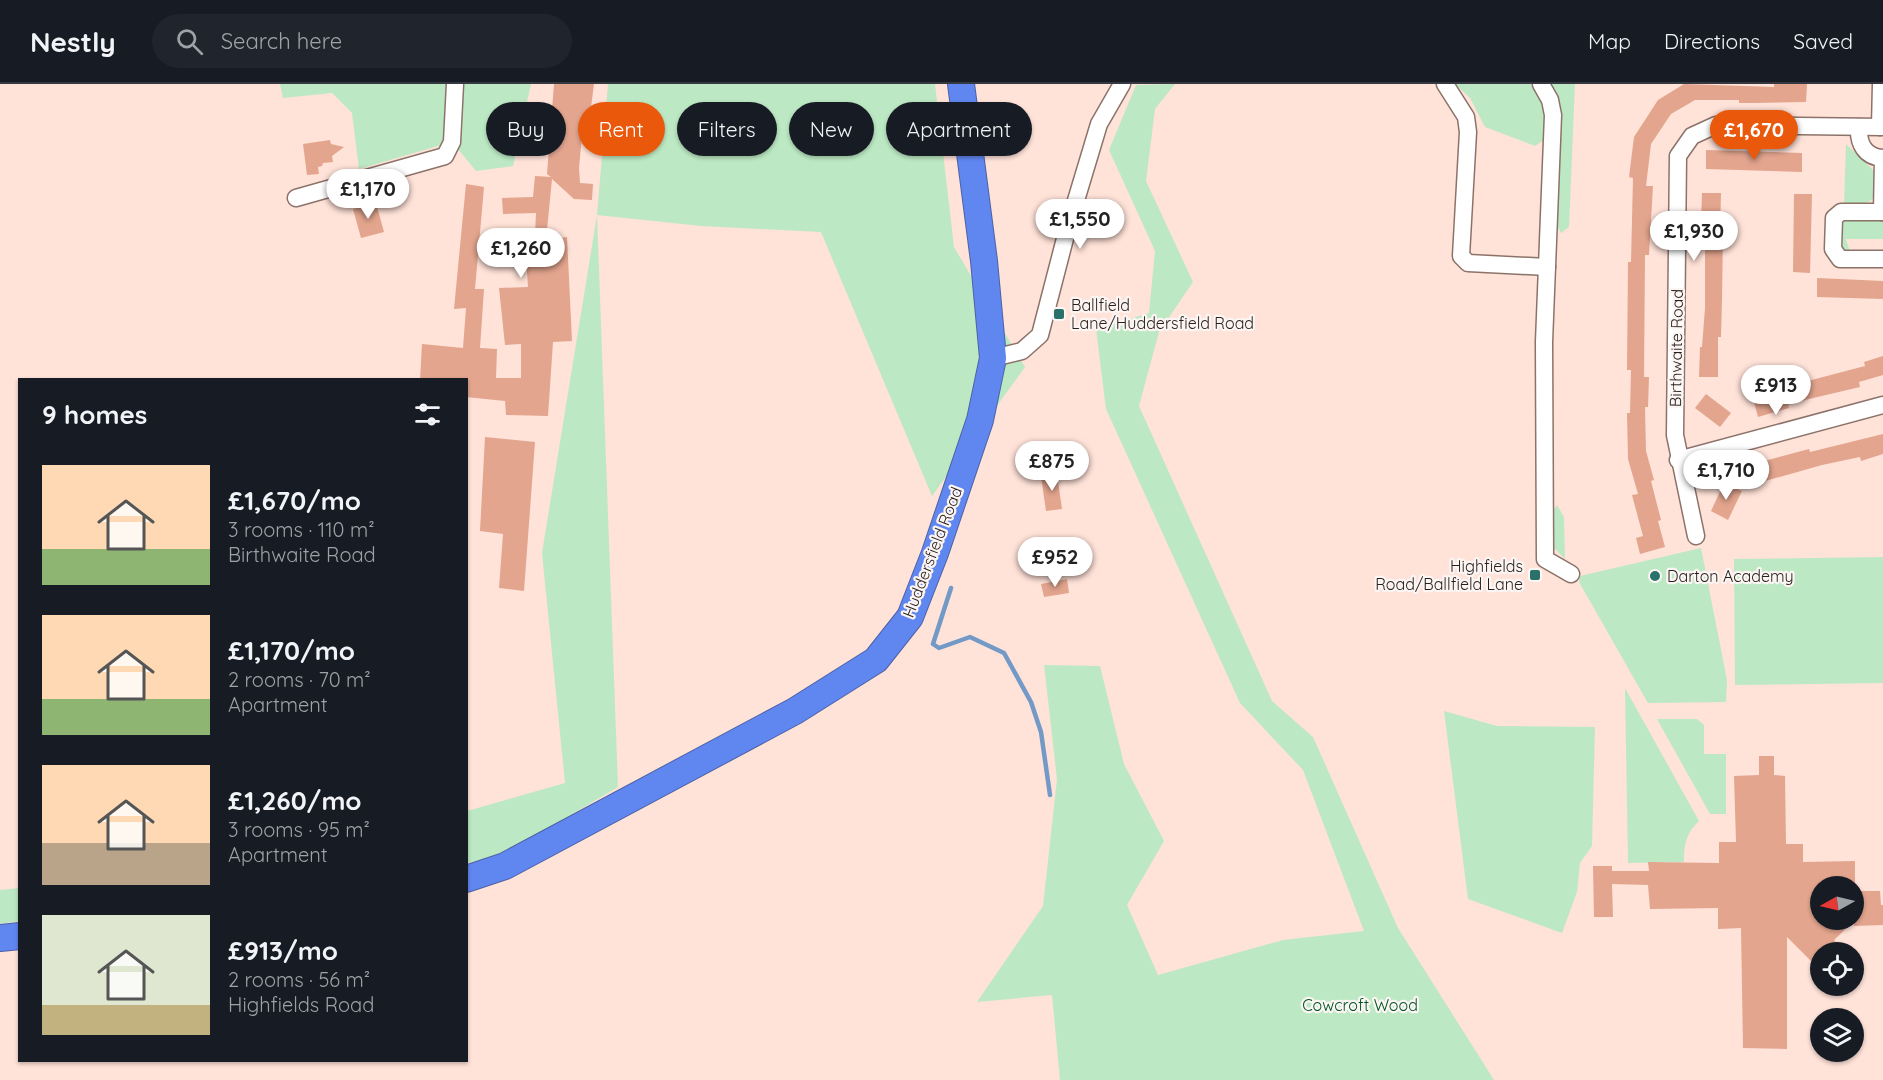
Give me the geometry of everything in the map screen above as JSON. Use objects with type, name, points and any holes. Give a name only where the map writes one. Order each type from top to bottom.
[{"type":"highway","name":"Huddersfield Road","points":[[468,878],[505,866],[784,717],[876,660],[910,617],[935,553],[980,420],[993,358],[984,261],[961,84]]},
{"type":"highway","points":[[0,938],[18,936]]},
{"type":"street","points":[[296,198],[445,156],[452,142],[455,84]]},
{"type":"street","points":[[993,358],[1022,351],[1040,335],[1068,228],[1099,124],[1122,84]]},
{"type":"street","points":[[1445,84],[1466,117],[1468,132],[1461,256],[1468,263],[1547,267]]},
{"type":"street","points":[[1541,84],[1550,100],[1553,115],[1543,456],[1545,559],[1571,574]]},
{"type":"street","points":[[1881,84],[1882,127]]},
{"type":"street","name":"Birthwaite Road","points":[[1696,536],[1678,460],[1675,435],[1678,156],[1692,136],[1716,125],[1882,127]]},
{"type":"street","points":[[1859,127],[1859,139],[1863,149],[1872,156],[1883,158],[1882,212],[1842,212],[1834,218],[1833,249],[1840,259],[1883,259]]},
{"type":"street","points":[[1678,460],[1883,405]]},
{"type":"green space","points":[[280,84],[531,84],[527,102],[486,102],[486,156],[515,156],[513,166],[476,171],[452,142],[359,169],[352,113],[332,93],[283,98]]},
{"type":"green space","points":[[608,84],[935,84],[937,102],[886,102],[886,156],[943,156],[954,247],[1025,367],[932,496],[821,232],[701,226],[597,215],[602,156],[665,156],[665,102],[606,102]]},
{"type":"green space","name":"Cowcroft Wood","points":[[1175,84],[1155,109],[1146,181],[1193,282],[1159,332],[1139,406],[1272,701],[1313,737],[1398,928],[1494,1080],[1060,1080],[1052,995],[977,1002],[1043,906],[1057,779],[1044,665],[1100,666],[1124,764],[1164,841],[1127,905],[1158,975],[1283,940],[1364,931],[1303,770],[1240,703],[1106,409],[1096,329],[1149,313],[1155,251],[1109,150],[1136,85]]},
{"type":"green space","points":[[1455,84],[1530,84],[1541,103],[1544,117],[1544,140],[1535,146],[1485,127],[1470,98]]},
{"type":"green space","points":[[1551,84],[1575,84],[1569,227],[1561,233],[1556,224],[1556,96]]},
{"type":"green space","points":[[1846,144],[1873,170],[1875,190],[1872,200],[1868,202],[1844,204]]},
{"type":"green space","points":[[597,215],[618,787],[503,855],[468,863],[468,811],[565,783],[542,553]]},
{"type":"green space","points":[[1848,218],[1883,218],[1883,239],[1846,239],[1850,252],[1841,248],[1841,223]]},
{"type":"green space","points":[[1557,505],[1564,517],[1565,559],[1553,547],[1551,514]]},
{"type":"green space","points":[[1701,548],[1727,680],[1726,702],[1648,703],[1579,582],[1580,576]]},
{"type":"green space","points":[[1883,557],[1883,683],[1735,685],[1734,559]]},
{"type":"green space","points":[[1625,688],[1699,821],[1691,830],[1687,840],[1684,862],[1628,863]]},
{"type":"green space","points":[[1444,711],[1497,726],[1595,727],[1592,846],[1580,863],[1577,892],[1562,933],[1468,899]]},
{"type":"green space","points":[[1657,719],[1697,719],[1704,725],[1704,754],[1726,754],[1726,814],[1710,814]]},
{"type":"green space","points":[[18,888],[18,921],[0,924],[0,890]]},
{"type":"building","points":[[554,84],[594,84],[592,102],[578,102],[580,183],[593,184],[592,200],[574,199],[552,179],[546,240],[567,237],[572,341],[553,342],[548,416],[506,415],[505,401],[468,397],[468,378],[420,378],[422,344],[463,348],[466,308],[454,309],[466,184],[484,187],[475,289],[484,289],[480,348],[497,349],[496,378],[521,378],[521,344],[505,345],[499,288],[528,287],[526,258],[537,257],[534,257],[536,213],[503,214],[502,198],[533,197],[535,176],[551,177],[547,174],[548,156],[566,156],[566,102],[553,102]]},
{"type":"building","points":[[1684,84],[1774,87],[1774,84],[1807,84],[1806,102],[1739,103],[1739,100],[1695,100],[1671,114],[1651,144],[1646,186],[1653,186],[1649,255],[1645,255],[1644,377],[1649,377],[1648,407],[1645,407],[1646,451],[1654,480],[1651,481],[1665,547],[1640,554],[1636,538],[1643,536],[1632,495],[1638,494],[1628,459],[1627,413],[1630,413],[1631,370],[1627,370],[1628,262],[1631,262],[1633,178],[1629,177],[1634,137],[1658,100]]},
{"type":"building","points":[[330,140],[331,144],[344,147],[332,156],[333,162],[323,163],[318,167],[319,174],[307,175],[303,144]]},
{"type":"building","points":[[1706,150],[1802,153],[1802,172],[1706,169]]},
{"type":"building","points":[[1702,193],[1721,193],[1722,299],[1721,337],[1718,337],[1718,377],[1699,377],[1705,308],[1705,224],[1701,223]]},
{"type":"building","points":[[1794,194],[1812,194],[1810,273],[1793,272]]},
{"type":"building","points":[[376,203],[384,232],[361,238],[353,209]]},
{"type":"building","points":[[1817,278],[1883,281],[1883,299],[1817,297]]},
{"type":"building","points":[[1883,356],[1883,375],[1859,382],[1860,387],[1788,405],[1789,408],[1758,417],[1753,398],[1865,366],[1864,362]]},
{"type":"building","points":[[1706,394],[1731,413],[1720,427],[1695,408]]},
{"type":"building","points":[[1883,434],[1883,454],[1861,461],[1860,457],[1822,465],[1751,485],[1746,466],[1809,449],[1810,452]]},
{"type":"building","points":[[485,437],[535,442],[524,591],[499,588],[503,534],[480,531]]},
{"type":"building","points":[[1057,474],[1062,509],[1046,511],[1041,476]]},
{"type":"building","points":[[1724,483],[1742,491],[1728,520],[1711,511]]},
{"type":"building","points":[[1067,579],[1069,593],[1044,597],[1041,584]]},
{"type":"building","points":[[1759,756],[1774,756],[1774,775],[1785,776],[1786,844],[1803,844],[1803,862],[1855,861],[1855,876],[1810,876],[1810,930],[1845,930],[1834,940],[1836,942],[1810,942],[1810,960],[1787,937],[1787,1049],[1743,1048],[1741,928],[1718,929],[1718,908],[1650,909],[1648,885],[1612,884],[1613,917],[1594,917],[1593,866],[1612,866],[1612,871],[1649,871],[1648,862],[1719,863],[1719,842],[1736,842],[1734,776],[1759,775]]},
{"type":"building","points":[[1864,891],[1880,891],[1883,925],[1864,926]]},
{"type":"waterway","points":[[951,588],[933,644],[939,648],[970,637],[1004,653],[1031,702],[1041,732],[1050,795]]},
{"type":"place","name":"Ballfield Lane/Huddersfield Road","points":[[1059,314]]},
{"type":"place","name":"Highfields Road/Ballfield Lane","points":[[1535,575]]},
{"type":"place","name":"Darton Academy","points":[[1655,576]]}]
